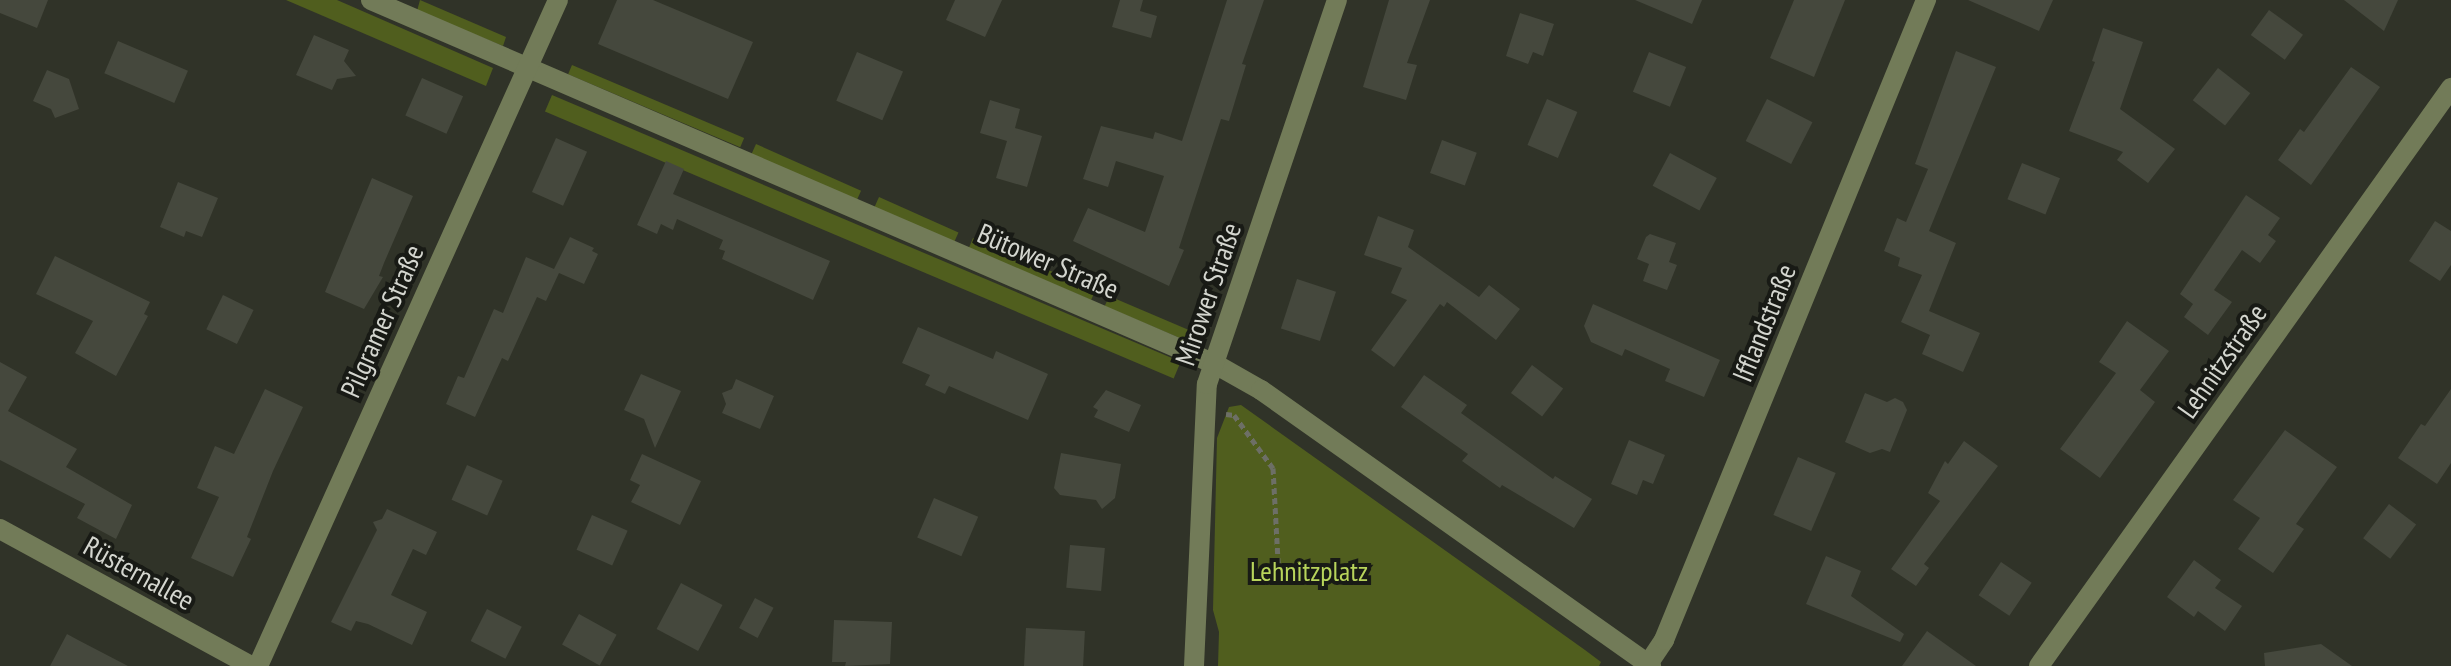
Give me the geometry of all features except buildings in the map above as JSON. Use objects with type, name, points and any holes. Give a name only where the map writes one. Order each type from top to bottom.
[{"type":"street","name":"Bütower Straße","points":[[371,0],[1215,364],[1261,390],[1650,665]]},
{"type":"street","name":"Pilgramer Straße","points":[[258,666],[558,0]]},
{"type":"street","name":"Mirower Straße","points":[[1194,666],[1207,384],[1337,0]]},
{"type":"street","name":"Ifflandstraße","points":[[1650,665],[1664,640],[1926,0]]},
{"type":"street","name":"Lehnitzstraße","points":[[2039,666],[2451,88]]},
{"type":"street","name":"Rüsternallee","points":[[0,529],[251,666]]},
{"type":"path","points":[[1206,411],[1234,415],[1273,468],[1279,579]]},
{"type":"green space","points":[[286,0],[337,0],[493,68],[486,86]]},
{"type":"green space","points":[[420,0],[506,37],[503,46],[417,11]]},
{"type":"green space","points":[[572,65],[744,138],[740,147],[568,74]]},
{"type":"green space","points":[[552,95],[1181,362],[1174,378],[545,112]]},
{"type":"green space","points":[[756,144],[861,191],[857,201],[752,154]]},
{"type":"green space","points":[[879,197],[958,232],[954,242],[875,207]]},
{"type":"green space","points":[[973,238],[1095,290],[1091,300],[969,248]]},
{"type":"green space","points":[[1109,296],[1190,330],[1186,341],[1105,306]]},
{"type":"green space","name":"Lehnitzplatz","points":[[1241,405],[1585,650],[1601,662],[1599,666],[1218,666],[1219,632],[1213,610],[1217,438],[1229,407]]}]
